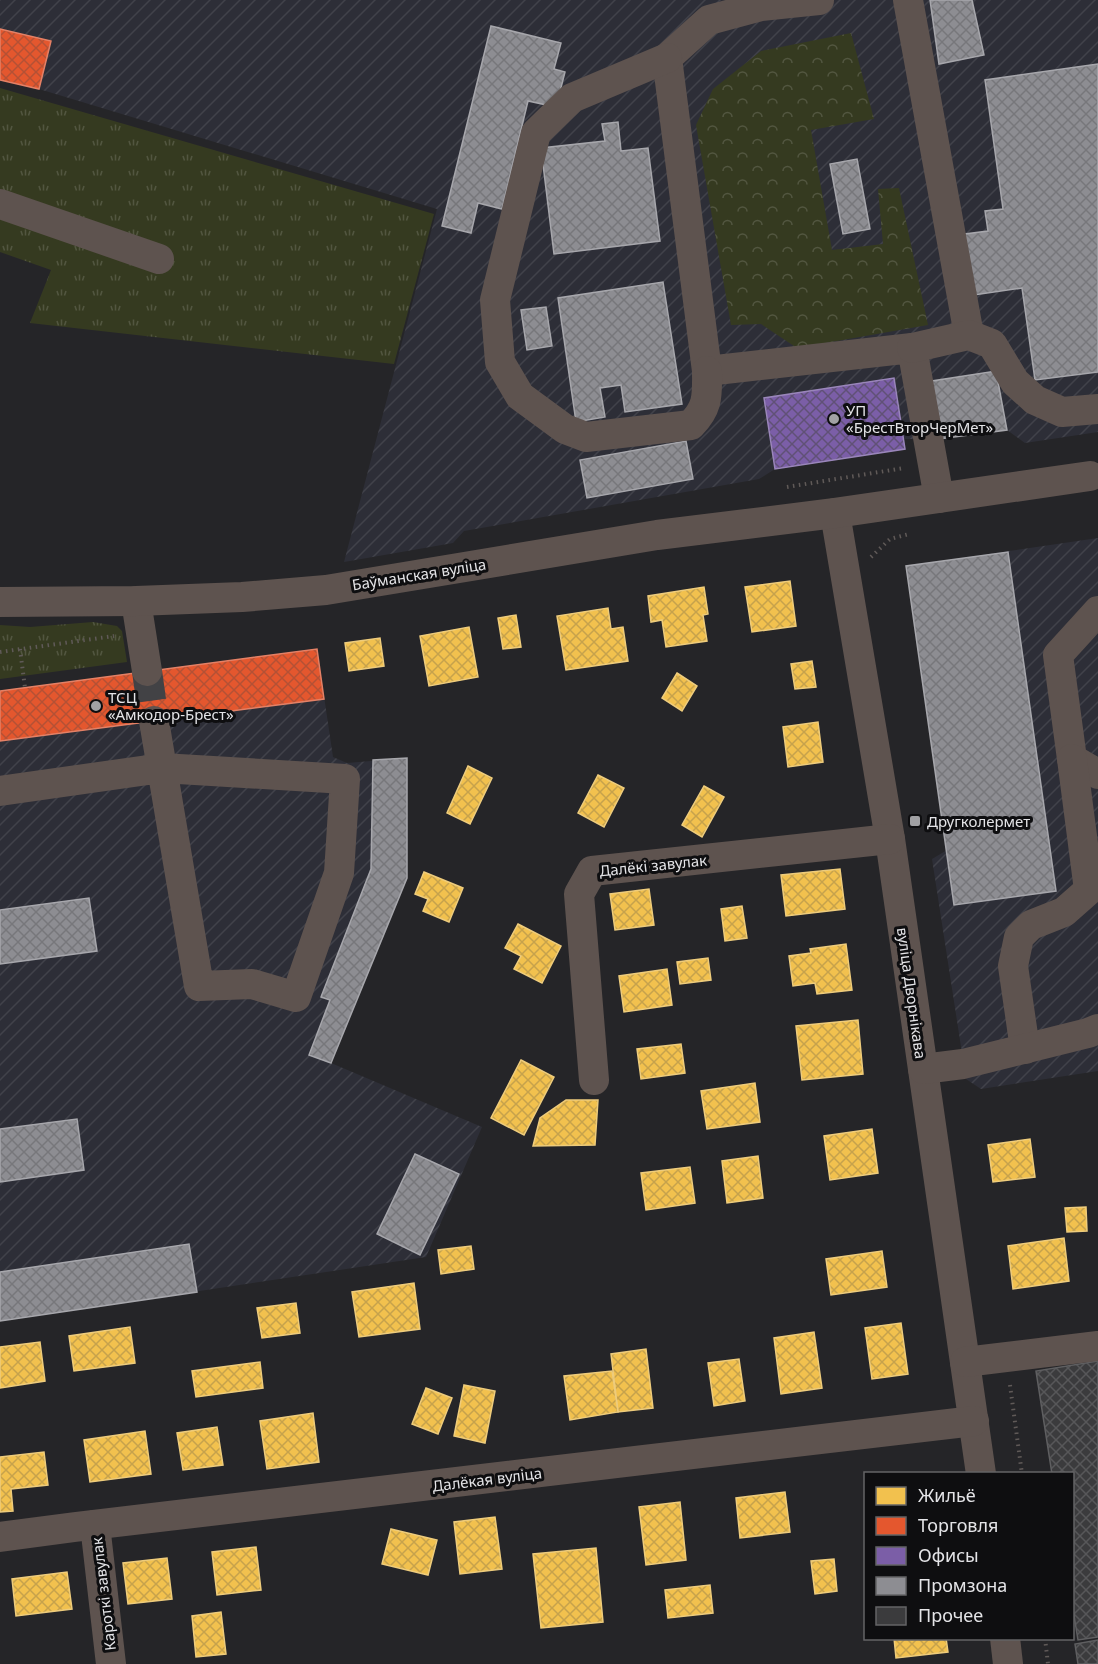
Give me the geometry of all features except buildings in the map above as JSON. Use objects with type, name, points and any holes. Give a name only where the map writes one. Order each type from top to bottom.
[{"type":"street","points":[[667,58],[706,371],[707,400],[700,415],[691,424],[586,437],[565,429],[520,396],[500,362],[495,300],[536,133],[572,98],[667,58],[709,20],[761,6],[819,0]]},
{"type":"street","points":[[908,0],[969,335]]},
{"type":"street","points":[[0,204],[159,259]]},
{"type":"street","points":[[706,371],[912,348],[969,335],[992,344],[1015,382],[1035,400],[1062,412],[1098,409]]},
{"type":"street","points":[[912,348],[939,498]]},
{"type":"street","name":"Баўманская вуліца","points":[[0,602],[136,601],[242,597],[326,590],[657,535],[835,513],[1090,476]]},
{"type":"street","name":"вуліца Дворнікава","points":[[835,513],[890,839],[981,1472]]},
{"type":"street","points":[[136,601],[147,672]]},
{"type":"street","points":[[1025,1049],[1013,966],[1019,937],[1031,925],[1064,912],[1089,890],[1058,655],[1098,611]]},
{"type":"street","points":[[0,791],[162,768],[345,779],[339,873],[296,997],[252,984],[199,986],[162,768],[154,721]]},
{"type":"street","points":[[1072,759],[1098,774]]},
{"type":"street","name":"Далёкі завулак","points":[[594,1080],[579,894],[592,871],[890,839]]},
{"type":"street","points":[[923,1069],[963,1064],[1098,1029]]},
{"type":"street","points":[[966,1362],[1098,1346]]},
{"type":"street","name":"Далёкая вуліца","points":[[0,1537],[974,1421]]},
{"type":"street","name":"Кароткі завулак","points":[[95,1524],[111,1664]]},
{"type":"street","points":[[1005,1640],[1008,1664]]},
{"type":"path","points":[[20,650],[25,688]]},
{"type":"path","points":[[1006,1357],[1022,1472]]},
{"type":"path","points":[[1045,1640],[1048,1664]]},
{"type":"shaded area","name":"УП «БрестВторЧерМет»","points":[[0,0],[1098,0],[1098,432],[1025,443],[1007,430],[939,439],[904,439],[905,449],[775,469],[759,479],[464,531],[453,543],[344,562],[437,209],[39,89],[0,80]]},
{"type":"shaded area","points":[[1098,538],[1098,1071],[981,1089],[966,1079],[932,859],[947,850],[906,566]]},
{"type":"shaded area","points":[[317,649],[333,757],[347,763],[407,758],[407,878],[331,1063],[482,1127],[426,1257],[0,1321],[0,691]]},
{"type":"green space","points":[[851,33],[874,119],[811,130],[832,250],[883,244],[878,189],[899,188],[928,325],[797,348],[761,324],[731,325],[696,125],[713,89],[761,51]]},
{"type":"green space","points":[[0,88],[434,214],[394,364],[30,323],[51,270],[0,252]]},
{"type":"green space","points":[[93,622],[117,626],[122,631],[127,662],[0,679],[0,625],[30,627]]},
{"type":"tunnel","points":[[147,671],[154,721]]},
{"type":"place","name":"УП «БрестВторЧерМет»","points":[[834,419]]},
{"type":"place","name":"ТСЦ «Амкодор-Брест»","points":[[96,706]]},
{"type":"place","name":"Другколермет","points":[[915,821]]}]
